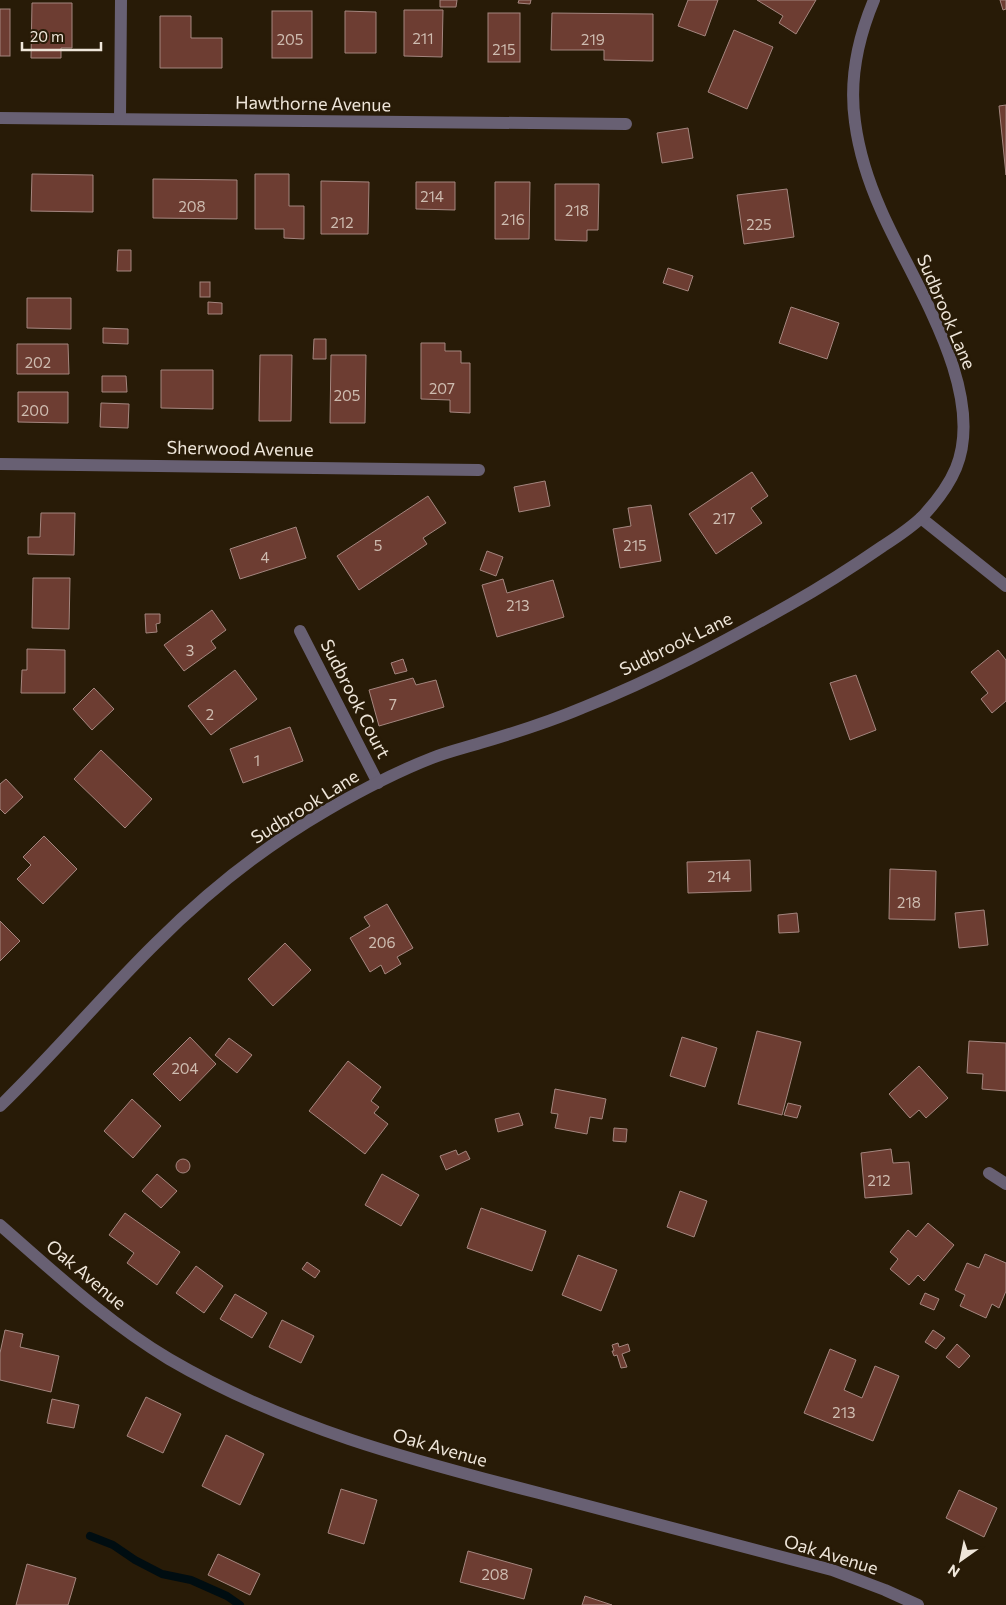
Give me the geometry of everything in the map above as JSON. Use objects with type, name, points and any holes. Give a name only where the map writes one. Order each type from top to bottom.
[{"type":"street","points":[[120,119],[121,0]]},
{"type":"street","name":"Sudbrook Lane","points":[[0,1106],[156,943],[233,873],[326,810],[432,758],[498,738],[582,708],[667,670],[717,645],[803,597],[857,564],[921,518],[942,494],[957,466],[964,439],[962,407],[956,376],[940,331],[880,209],[865,166],[855,123],[853,84],[859,46],[874,0]]},
{"type":"street","name":"Hawthorne Avenue","points":[[0,118],[626,124]]},
{"type":"street","name":"Sherwood Avenue","points":[[0,464],[479,470]]},
{"type":"street","points":[[921,518],[1006,586]]},
{"type":"street","name":"Sudbrook Court","points":[[300,631],[378,783]]},
{"type":"street","points":[[989,1173],[1006,1184]]},
{"type":"street","name":"Oak Avenue","points":[[0,1225],[66,1283],[130,1333],[169,1358],[218,1385],[288,1417],[361,1444],[459,1472],[832,1570],[918,1605]]},
{"type":"building","points":[[440,0],[457,0],[456,7],[440,7]]},
{"type":"building","points":[[519,0],[531,0],[530,4],[518,3]]},
{"type":"building","points":[[688,0],[718,0],[705,36],[678,26]]},
{"type":"building","points":[[757,0],[816,0],[796,34],[779,23],[783,16]]},
{"type":"building","points":[[1000,0],[1006,0],[1006,9],[1003,10]]},
{"type":"building","points":[[32,3],[72,3],[72,48],[61,48],[61,58],[31,58]]},
{"type":"building","points":[[0,9],[10,9],[10,56],[0,56]]},
{"type":"building","points":[[404,10],[443,10],[442,57],[404,56]]},
{"type":"building","points":[[272,11],[312,11],[312,58],[272,58]]},
{"type":"building","points":[[345,11],[376,12],[376,53],[345,53]]},
{"type":"building","points":[[488,13],[520,13],[520,62],[488,62]]},
{"type":"building","points":[[552,13],[653,14],[653,61],[604,60],[604,50],[551,50]]},
{"type":"building","points":[[160,16],[191,16],[191,38],[222,38],[222,68],[160,68]]},
{"type":"building","points":[[734,30],[773,47],[747,109],[708,92]]},
{"type":"building","points":[[1006,105],[1006,175],[999,106]]},
{"type":"building","points":[[688,128],[693,158],[662,163],[657,133]]},
{"type":"building","points":[[32,174],[93,175],[93,212],[31,211]]},
{"type":"building","points":[[255,174],[289,174],[289,206],[304,206],[304,239],[284,238],[284,229],[255,229]]},
{"type":"building","points":[[153,179],[237,180],[237,219],[153,218]]},
{"type":"building","points":[[321,181],[369,182],[368,234],[321,234]]},
{"type":"building","points":[[416,182],[455,182],[455,210],[416,209]]},
{"type":"building","points":[[495,182],[530,182],[529,239],[495,239]]},
{"type":"building","points":[[555,184],[599,184],[598,230],[587,230],[587,241],[555,240]]},
{"type":"building","points":[[787,189],[794,237],[744,244],[737,195]]},
{"type":"building","points":[[118,250],[131,250],[131,271],[117,271]]},
{"type":"building","points":[[668,268],[693,276],[688,291],[663,283]]},
{"type":"building","points":[[200,282],[210,282],[210,297],[200,297]]},
{"type":"building","points":[[27,298],[71,298],[71,329],[27,328]]},
{"type":"building","points":[[208,302],[222,303],[222,314],[208,314]]},
{"type":"building","points":[[791,307],[839,323],[827,359],[779,343]]},
{"type":"building","points":[[103,328],[128,329],[128,344],[103,343]]},
{"type":"building","points":[[314,339],[326,339],[326,359],[313,359]]},
{"type":"building","points":[[421,343],[445,343],[445,351],[461,351],[461,363],[470,363],[470,413],[450,412],[450,400],[421,399]]},
{"type":"building","points":[[17,344],[68,344],[69,374],[17,374]]},
{"type":"building","points":[[260,355],[292,355],[291,421],[259,421]]},
{"type":"building","points":[[331,355],[366,355],[365,423],[330,423]]},
{"type":"building","points":[[161,370],[213,370],[213,409],[161,408]]},
{"type":"building","points":[[102,376],[126,376],[127,392],[102,392]]},
{"type":"building","points":[[18,392],[68,392],[68,423],[18,422]]},
{"type":"building","points":[[101,403],[129,404],[128,428],[100,427]]},
{"type":"building","points":[[752,472],[768,496],[751,508],[762,523],[716,554],[689,514]]},
{"type":"building","points":[[545,481],[550,506],[519,512],[514,487]]},
{"type":"building","points":[[428,496],[446,523],[423,538],[427,544],[359,590],[337,556]]},
{"type":"building","points":[[651,505],[661,561],[620,568],[613,529],[631,526],[628,508]]},
{"type":"building","points":[[41,513],[75,513],[74,555],[28,554],[28,537],[40,537]]},
{"type":"building","points":[[296,527],[306,558],[240,579],[230,549]]},
{"type":"building","points":[[487,551],[503,557],[496,576],[480,570]]},
{"type":"building","points":[[33,578],[70,578],[69,629],[32,628]]},
{"type":"building","points":[[503,579],[507,593],[553,580],[564,617],[497,637],[482,585]]},
{"type":"building","points":[[212,610],[226,630],[211,641],[216,648],[184,671],[164,645]]},
{"type":"building","points":[[145,614],[160,614],[160,623],[156,624],[157,632],[146,633]]},
{"type":"building","points":[[27,649],[65,650],[65,693],[21,693],[22,670],[27,670]]},
{"type":"building","points":[[998,650],[1006,660],[1006,701],[992,713],[981,699],[988,693],[971,672]]},
{"type":"building","points":[[403,659],[407,671],[395,674],[391,663]]},
{"type":"building","points":[[235,670],[257,699],[211,735],[188,706]]},
{"type":"building","points":[[856,675],[876,730],[850,740],[830,683]]},
{"type":"building","points":[[413,678],[416,685],[436,680],[444,707],[379,726],[369,690]]},
{"type":"building","points":[[94,688],[114,709],[92,730],[73,709]]},
{"type":"building","points":[[290,727],[303,761],[243,783],[230,749]]},
{"type":"building","points":[[101,750],[152,799],[125,828],[74,779]]},
{"type":"building","points":[[6,779],[23,797],[5,814],[0,809],[0,784]]},
{"type":"building","points":[[44,836],[77,869],[43,904],[17,879],[31,865],[23,857]]},
{"type":"building","points":[[750,860],[751,891],[688,893],[687,862]]},
{"type":"building","points":[[890,869],[936,871],[935,920],[889,919]]},
{"type":"building","points":[[387,904],[413,948],[397,957],[401,964],[385,974],[381,965],[370,972],[350,938],[370,926],[364,917]]},
{"type":"building","points":[[984,910],[988,945],[959,948],[955,913]]},
{"type":"building","points":[[797,913],[799,932],[779,933],[778,915]]},
{"type":"building","points":[[0,921],[20,941],[0,961]]},
{"type":"building","points":[[285,943],[311,970],[273,1006],[248,979]]},
{"type":"building","points":[[757,1031],[801,1042],[782,1115],[738,1104]]},
{"type":"building","points":[[190,1037],[216,1064],[180,1101],[153,1074]]},
{"type":"building","points":[[682,1037],[717,1048],[705,1087],[670,1076]]},
{"type":"building","points":[[229,1038],[252,1055],[237,1073],[215,1055]]},
{"type":"building","points":[[969,1041],[1006,1043],[1006,1091],[982,1089],[983,1074],[967,1073]]},
{"type":"building","points":[[348,1061],[381,1087],[371,1101],[379,1107],[374,1113],[388,1124],[365,1154],[309,1111]]},
{"type":"building","points":[[919,1066],[948,1098],[926,1118],[919,1110],[910,1118],[889,1094]]},
{"type":"building","points":[[555,1089],[606,1099],[602,1119],[590,1117],[587,1134],[555,1128],[558,1114],[551,1113]]},
{"type":"building","points":[[132,1099],[161,1126],[133,1158],[104,1131]]},
{"type":"building","points":[[788,1103],[801,1106],[797,1118],[784,1115]]},
{"type":"building","points":[[519,1113],[523,1125],[498,1132],[495,1119]]},
{"type":"building","points":[[614,1128],[627,1129],[626,1142],[613,1141]]},
{"type":"building","points":[[891,1149],[893,1163],[909,1162],[912,1194],[865,1198],[861,1153]]},
{"type":"building","points":[[456,1150],[458,1155],[466,1151],[470,1159],[446,1170],[440,1156]]},
{"type":"building","points":[[183,1159],[188,1161],[190,1166],[188,1171],[183,1173],[178,1171],[176,1166],[178,1161]]},
{"type":"building","points":[[157,1174],[177,1191],[161,1208],[142,1191]]},
{"type":"building","points":[[382,1174],[419,1195],[401,1226],[365,1205]]},
{"type":"building","points":[[680,1191],[707,1201],[694,1237],[667,1227]]},
{"type":"building","points":[[481,1208],[546,1231],[532,1271],[467,1248]]},
{"type":"building","points":[[125,1213],[180,1252],[157,1285],[127,1263],[134,1253],[109,1235]]},
{"type":"building","points":[[928,1223],[954,1245],[924,1281],[918,1275],[909,1285],[890,1269],[898,1259],[890,1252],[908,1230],[916,1237]]},
{"type":"building","points":[[985,1254],[1006,1263],[1006,1291],[999,1308],[992,1304],[986,1318],[960,1306],[965,1295],[955,1290],[967,1263],[979,1268]]},
{"type":"building","points":[[578,1255],[617,1270],[601,1311],[562,1295]]},
{"type":"building","points":[[307,1262],[320,1271],[315,1278],[302,1269]]},
{"type":"building","points":[[196,1266],[223,1286],[204,1313],[176,1293]]},
{"type":"building","points":[[925,1293],[939,1299],[934,1310],[920,1304]]},
{"type":"building","points":[[235,1294],[267,1313],[252,1338],[220,1319]]},
{"type":"building","points":[[282,1320],[314,1336],[301,1363],[269,1347]]},
{"type":"building","points":[[5,1330],[23,1334],[20,1347],[59,1356],[51,1392],[0,1380],[0,1353]]},
{"type":"building","points":[[933,1330],[945,1338],[936,1349],[925,1342]]},
{"type":"building","points":[[618,1343],[619,1347],[628,1344],[630,1351],[622,1354],[627,1367],[621,1368],[617,1355],[614,1356],[612,1351],[614,1351],[612,1345]]},
{"type":"building","points":[[957,1344],[970,1356],[959,1368],[946,1357]]},
{"type":"building","points":[[830,1349],[856,1360],[844,1390],[862,1398],[875,1366],[899,1376],[873,1441],[804,1413]]},
{"type":"building","points":[[146,1397],[181,1414],[163,1453],[127,1436]]},
{"type":"building","points":[[52,1399],[79,1405],[74,1428],[47,1423]]},
{"type":"building","points":[[226,1435],[264,1454],[240,1505],[202,1486]]},
{"type":"building","points":[[341,1489],[377,1500],[364,1544],[328,1533]]},
{"type":"building","points":[[959,1490],[997,1508],[984,1537],[946,1518]]},
{"type":"building","points":[[468,1551],[532,1569],[524,1599],[460,1582]]},
{"type":"building","points":[[218,1554],[260,1574],[250,1595],[208,1575]]},
{"type":"building","points":[[27,1564],[76,1578],[68,1605],[16,1605]]},
{"type":"building","points":[[585,1596],[612,1605],[582,1605]]},
{"type":"waterway","points":[[90,1536],[113,1545],[135,1560],[162,1574],[191,1580],[227,1596],[240,1605]]}]
